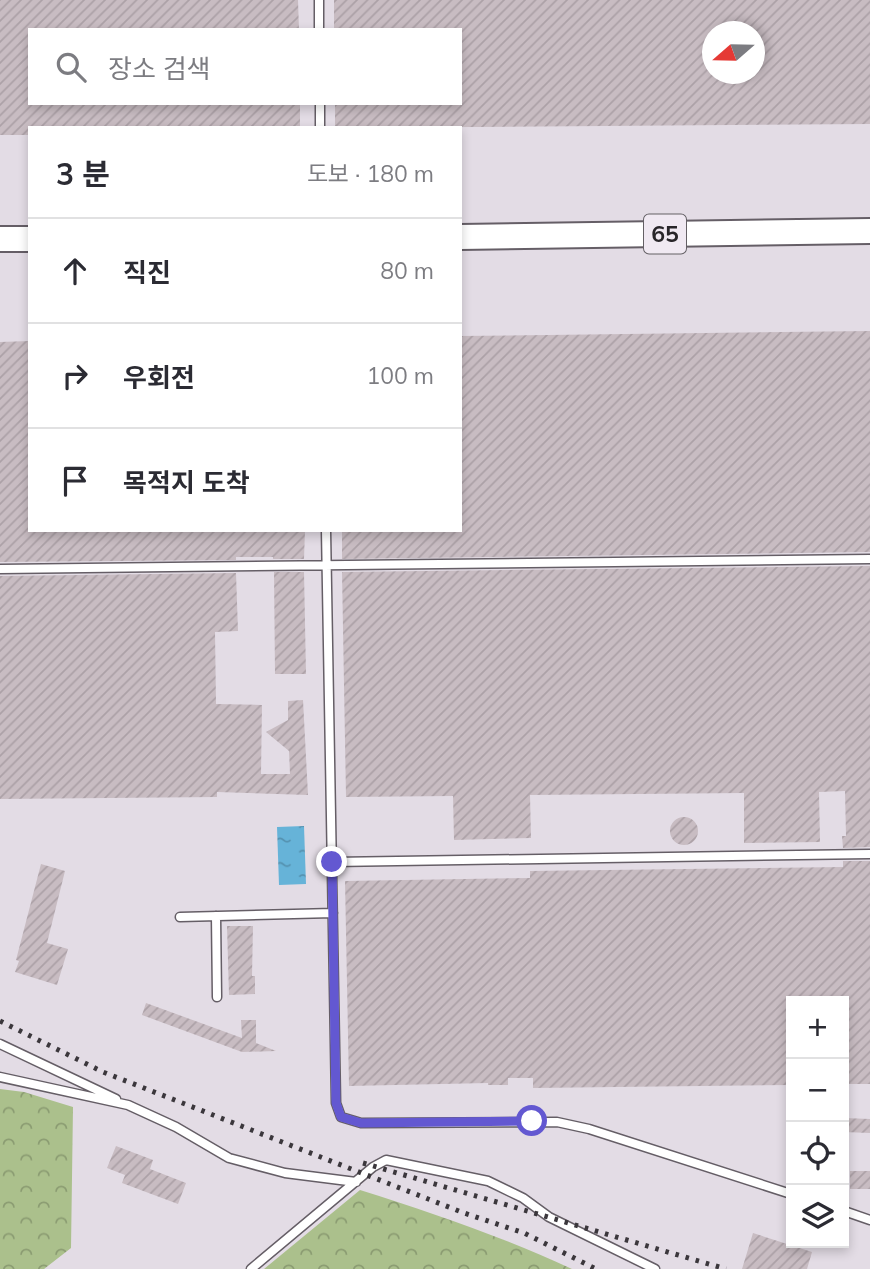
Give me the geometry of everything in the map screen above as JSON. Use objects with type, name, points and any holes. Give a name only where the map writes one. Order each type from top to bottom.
[{"type":"main road","name":"65","points":[[462,237],[870,231]]},
{"type":"main road","points":[[0,239],[28,239]]},
{"type":"lane","points":[[319,0],[319,28]]},
{"type":"lane","points":[[320,105],[320,126]]},
{"type":"lane","points":[[326,532],[332,862],[325,913],[336,1103],[341,1117],[361,1123],[557,1122],[589,1129],[786,1192]]},
{"type":"lane","points":[[0,569],[870,559]]},
{"type":"lane","points":[[332,862],[870,854]]},
{"type":"lane","points":[[180,917],[325,913]]},
{"type":"lane","points":[[216,916],[217,997]]},
{"type":"lane","points":[[0,1044],[176,1127],[229,1158],[285,1173],[356,1182]]},
{"type":"lane","points":[[0,1077],[128,1105]]},
{"type":"lane","points":[[251,1269],[373,1167],[386,1160],[488,1181],[523,1198],[549,1217],[655,1269]]},
{"type":"lane","points":[[849,1213],[870,1220]]},
{"type":"green space","points":[[0,1089],[24,1092],[73,1107],[71,1248],[44,1269],[0,1269]]},
{"type":"green space","points":[[360,1190],[467,1226],[572,1269],[264,1269]]},
{"type":"water","points":[[304,826],[306,884],[279,885],[277,827]]},
{"type":"building","points":[[0,0],[298,0],[299,28],[28,28],[28,105],[300,105],[300,126],[28,126],[28,135],[0,135]]},
{"type":"building","points":[[334,0],[870,0],[870,124],[335,126],[335,105],[462,105],[462,28],[334,28]]},
{"type":"building","points":[[870,331],[870,552],[342,559],[342,532],[462,532],[462,336]]},
{"type":"building","points":[[28,341],[28,532],[305,532],[304,559],[236,557],[236,560],[0,562],[0,342]]},
{"type":"building","points":[[870,566],[870,847],[843,848],[842,836],[846,836],[845,791],[819,792],[820,842],[744,843],[744,793],[530,795],[531,838],[454,840],[453,796],[346,797],[342,572]]},
{"type":"building","points":[[274,572],[304,572],[306,674],[275,674]]},
{"type":"building","points":[[236,573],[238,631],[215,632],[216,704],[262,705],[261,774],[290,774],[289,751],[266,732],[288,720],[288,701],[303,700],[308,795],[217,792],[217,797],[0,799],[0,576]]},
{"type":"building","points":[[684,817],[694,821],[698,831],[694,841],[684,845],[674,841],[670,831],[674,821]]},
{"type":"building","points":[[843,861],[870,861],[870,1084],[849,1084],[849,996],[786,996],[786,1085],[533,1088],[533,1078],[508,1078],[508,1085],[488,1083],[349,1086],[345,881],[530,878],[530,871],[843,867]]},
{"type":"building","points":[[41,864],[65,871],[47,943],[68,949],[57,985],[15,972]]},
{"type":"building","points":[[227,926],[253,926],[252,976],[255,976],[255,994],[229,995]]},
{"type":"building","points":[[146,1003],[242,1038],[241,1020],[256,1020],[256,1043],[276,1051],[242,1052],[142,1015]]},
{"type":"building","points":[[849,1118],[870,1119],[870,1133],[849,1132]]},
{"type":"building","points":[[116,1146],[153,1160],[150,1169],[186,1183],[178,1204],[122,1183],[125,1175],[107,1168]]},
{"type":"building","points":[[850,1171],[870,1171],[870,1189],[850,1189]]},
{"type":"building","points":[[753,1233],[786,1244],[786,1248],[812,1252],[807,1269],[742,1269]]},
{"type":"railway","points":[[0,1021],[103,1072],[464,1213],[524,1233],[596,1269]]},
{"type":"railway","points":[[363,1163],[726,1269]]},
{"type":"route","points":[[332,862],[336,1103],[341,1117],[361,1123],[532,1121]]}]
